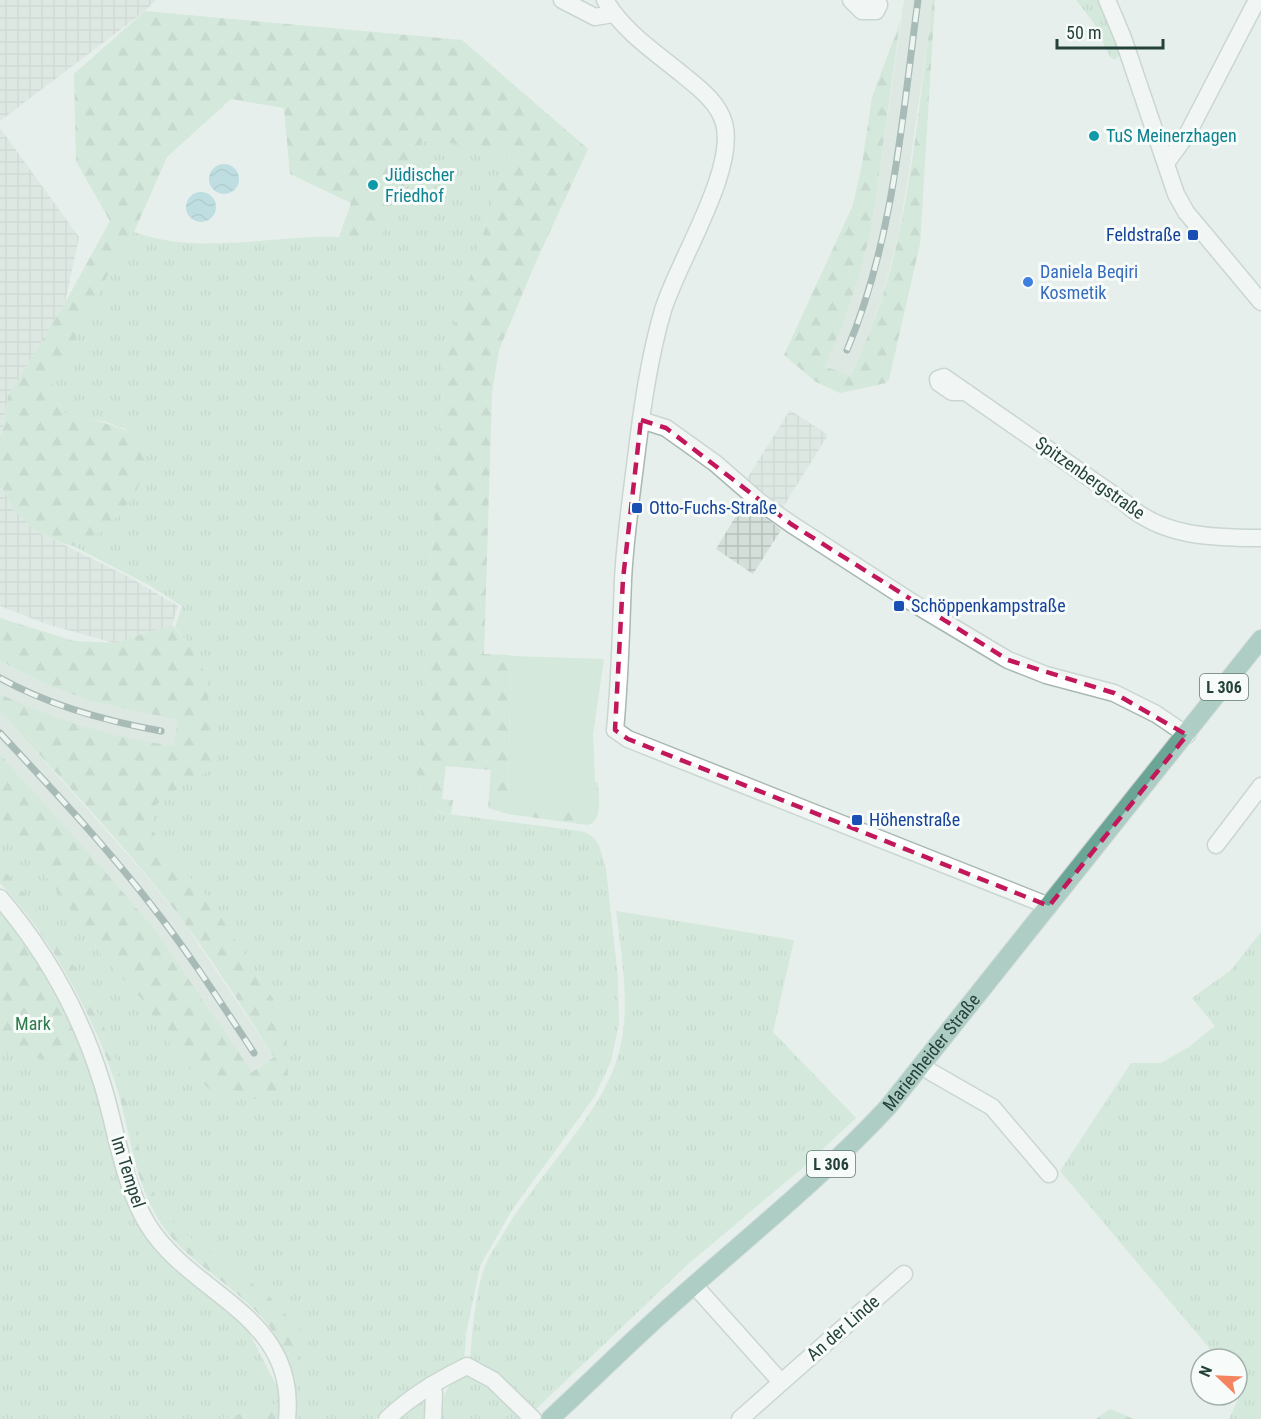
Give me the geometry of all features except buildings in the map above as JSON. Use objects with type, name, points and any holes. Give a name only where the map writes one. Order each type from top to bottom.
[{"type":"main road","name":"Marienheider Straße","points":[[550,1419],[866,1131],[922,1065],[1187,735],[1261,639]]},
{"type":"street","points":[[562,0],[595,17],[609,7],[630,31],[712,101],[724,122],[726,137],[720,177],[673,282],[652,354],[641,420],[623,579],[620,682],[615,730],[628,739],[1049,906]]},
{"type":"street","points":[[851,0],[862,11],[868,13],[876,11],[878,2],[869,0]]},
{"type":"street","points":[[1107,0],[1123,38],[1176,194],[1186,212],[1261,302]]},
{"type":"street","points":[[1166,163],[1188,133],[1257,0]]},
{"type":"street","name":"Spitzenbergstraße","points":[[966,392],[1148,519],[1165,527],[1204,536],[1261,538]]},
{"type":"street","points":[[641,420],[666,428],[715,463],[760,502],[791,524],[999,656],[1029,670],[1114,693],[1156,714],[1187,735]]},
{"type":"street","points":[[1216,845],[1261,786]]},
{"type":"street","name":"Im Tempel","points":[[0,898],[37,947],[60,984],[85,1036],[102,1083],[123,1166],[140,1210],[160,1241],[179,1261],[243,1312],[274,1350],[282,1370],[287,1419]]},
{"type":"street","points":[[922,1065],[992,1107],[1049,1174]]},
{"type":"street","name":"An der Linde","points":[[740,1419],[904,1274]]},
{"type":"street","points":[[695,1286],[781,1382]]},
{"type":"street","points":[[387,1419],[431,1385],[467,1366],[493,1380],[534,1419]]},
{"type":"street","points":[[431,1385],[434,1393],[433,1419]]},
{"type":"highlighted area","points":[[641,420],[666,428],[791,524],[1008,660],[1114,693],[1187,735],[1049,906],[628,739],[615,730],[623,579]]},
{"type":"shaded area","points":[[0,0],[156,0],[145,11],[0,121]]},
{"type":"shaded area","points":[[904,0],[933,0],[908,179],[898,236],[884,291],[867,339],[849,377],[825,365],[859,278],[872,225]]},
{"type":"shaded area","points":[[0,128],[79,237],[65,303],[8,396],[0,444]]},
{"type":"shaded area","points":[[790,410],[828,435],[783,507],[755,486],[746,501],[781,530],[753,574],[716,549],[754,486],[746,480]]},
{"type":"shaded area","points":[[0,484],[14,510],[34,530],[129,577],[178,606],[172,625],[114,643],[46,624],[0,606]]},
{"type":"shaded area","points":[[0,661],[55,688],[94,702],[178,720],[174,746],[131,740],[94,731],[45,715],[0,694]]},
{"type":"shaded area","points":[[0,711],[137,865],[180,917],[274,1057],[251,1072],[204,1001],[0,754]]},
{"type":"green space","points":[[933,0],[935,0],[920,244],[889,379],[886,383],[840,393],[816,382],[784,355],[853,205],[872,97],[900,22],[872,225],[859,278],[825,366],[850,376],[884,292],[902,221]]},
{"type":"green space","points":[[1076,0],[1101,0],[1122,52],[1115,60],[1110,57],[1094,23]]},
{"type":"green space","points":[[145,11],[462,40],[588,149],[534,266],[499,350],[492,393],[484,654],[511,655],[508,794],[598,782],[598,813],[593,822],[588,825],[508,814],[488,808],[491,770],[446,766],[442,799],[453,800],[451,814],[430,807],[423,798],[419,784],[444,359],[509,152],[423,139],[381,240],[339,237],[351,203],[290,174],[284,108],[231,99],[167,157],[134,232],[113,265],[53,382],[55,400],[67,415],[115,426],[141,438],[147,463],[135,495],[106,529],[73,546],[34,530],[14,510],[0,484],[0,444],[8,396],[65,303],[110,221],[76,161],[74,74]]},
{"type":"green space","points":[[423,139],[509,152],[444,359],[419,787],[426,802],[441,813],[573,830],[585,832],[593,837],[599,845],[606,869],[618,977],[619,1024],[611,1061],[595,1096],[512,1210],[480,1266],[466,1334],[464,1363],[384,1408],[376,1419],[295,1419],[293,1322],[269,1296],[178,1229],[157,1200],[143,1164],[116,1060],[20,888],[0,866],[0,816],[20,839],[105,959],[144,1002],[183,1062],[275,1092],[286,1019],[208,897],[160,845],[151,825],[156,805],[181,786],[215,748],[209,715],[188,643],[175,627],[182,606],[147,584],[73,546],[106,529],[126,429],[106,422],[67,415],[55,400],[53,382],[113,265],[134,232],[184,243],[210,244],[314,237],[381,240]]},
{"type":"green space","points":[[0,618],[74,641],[114,643],[172,625],[188,643],[205,673],[215,748],[209,771],[181,786],[156,805],[151,825],[160,845],[208,897],[286,1019],[288,1080],[275,1092],[249,1101],[209,1089],[183,1062],[144,1002],[105,959],[20,839],[0,816],[0,754],[158,934],[252,1072],[274,1057],[205,951],[138,864],[0,711],[0,694],[43,713],[85,727],[127,738],[173,746],[178,720],[94,702],[55,688],[0,661]]},
{"type":"green space","points":[[511,656],[604,659],[593,734],[596,806],[508,808]]},
{"type":"green space","points":[[0,866],[20,888],[61,942],[101,1019],[116,1060],[143,1163],[157,1200],[178,1229],[269,1296],[293,1322],[301,1325],[295,1380],[280,1344],[261,1316],[178,1244],[154,1212],[140,1179],[119,1095],[99,1039],[86,1010],[55,955],[38,929],[0,883]]},
{"type":"green space","name":"Mark","points":[[0,911],[41,967],[72,1025],[88,1067],[0,1052]]},
{"type":"green space","points":[[616,911],[794,940],[773,1032],[856,1118],[806,1165],[687,1265],[535,1410],[470,1363],[476,1303],[484,1268],[490,1256],[530,1193],[578,1131],[605,1087],[615,1065],[624,1027],[625,1008]]},
{"type":"green space","points":[[1261,932],[1261,1419],[1229,1419],[1235,1407],[1249,1407],[1249,1347],[1208,1347],[1060,1171],[1131,1063],[1161,1063],[1189,1047],[1215,1026],[1192,998],[1231,970]]},
{"type":"green space","points":[[0,1052],[88,1067],[126,1201],[136,1223],[173,1269],[244,1323],[285,1402],[223,1419],[0,1419]]},
{"type":"green space","points":[[470,1375],[482,1378],[522,1419],[439,1419],[444,1397],[450,1385],[461,1377]]},
{"type":"green space","points":[[424,1399],[428,1404],[428,1419],[395,1419]]},
{"type":"green space","points":[[285,1401],[280,1419],[223,1419]]},
{"type":"green space","points":[[1110,1409],[1134,1419],[1096,1419]]},
{"type":"water","points":[[224,164],[235,168],[239,179],[235,190],[224,194],[213,190],[209,179],[213,168]]},
{"type":"water","points":[[201,192],[212,196],[216,207],[212,218],[201,222],[190,218],[186,207],[190,196]]},
{"type":"railway","points":[[847,350],[863,308],[886,222],[901,133],[918,0]]},
{"type":"railway","points":[[0,678],[39,697],[79,711],[161,731]]},
{"type":"railway","points":[[0,733],[134,883],[192,960],[254,1053]]},
{"type":"place","name":"TuS Meinerzhagen","points":[[1094,136]]},
{"type":"place","name":"Jüdischer Friedhof","points":[[373,185]]},
{"type":"place","name":"Feldstraße","points":[[1193,235]]},
{"type":"place","name":"Daniela Beqiri Kosmetik","points":[[1028,282]]},
{"type":"place","name":"Otto-Fuchs-Straße","points":[[637,508]]},
{"type":"place","name":"Schöppenkampstraße","points":[[899,606]]},
{"type":"place","name":"Höhenstraße","points":[[857,820]]}]
